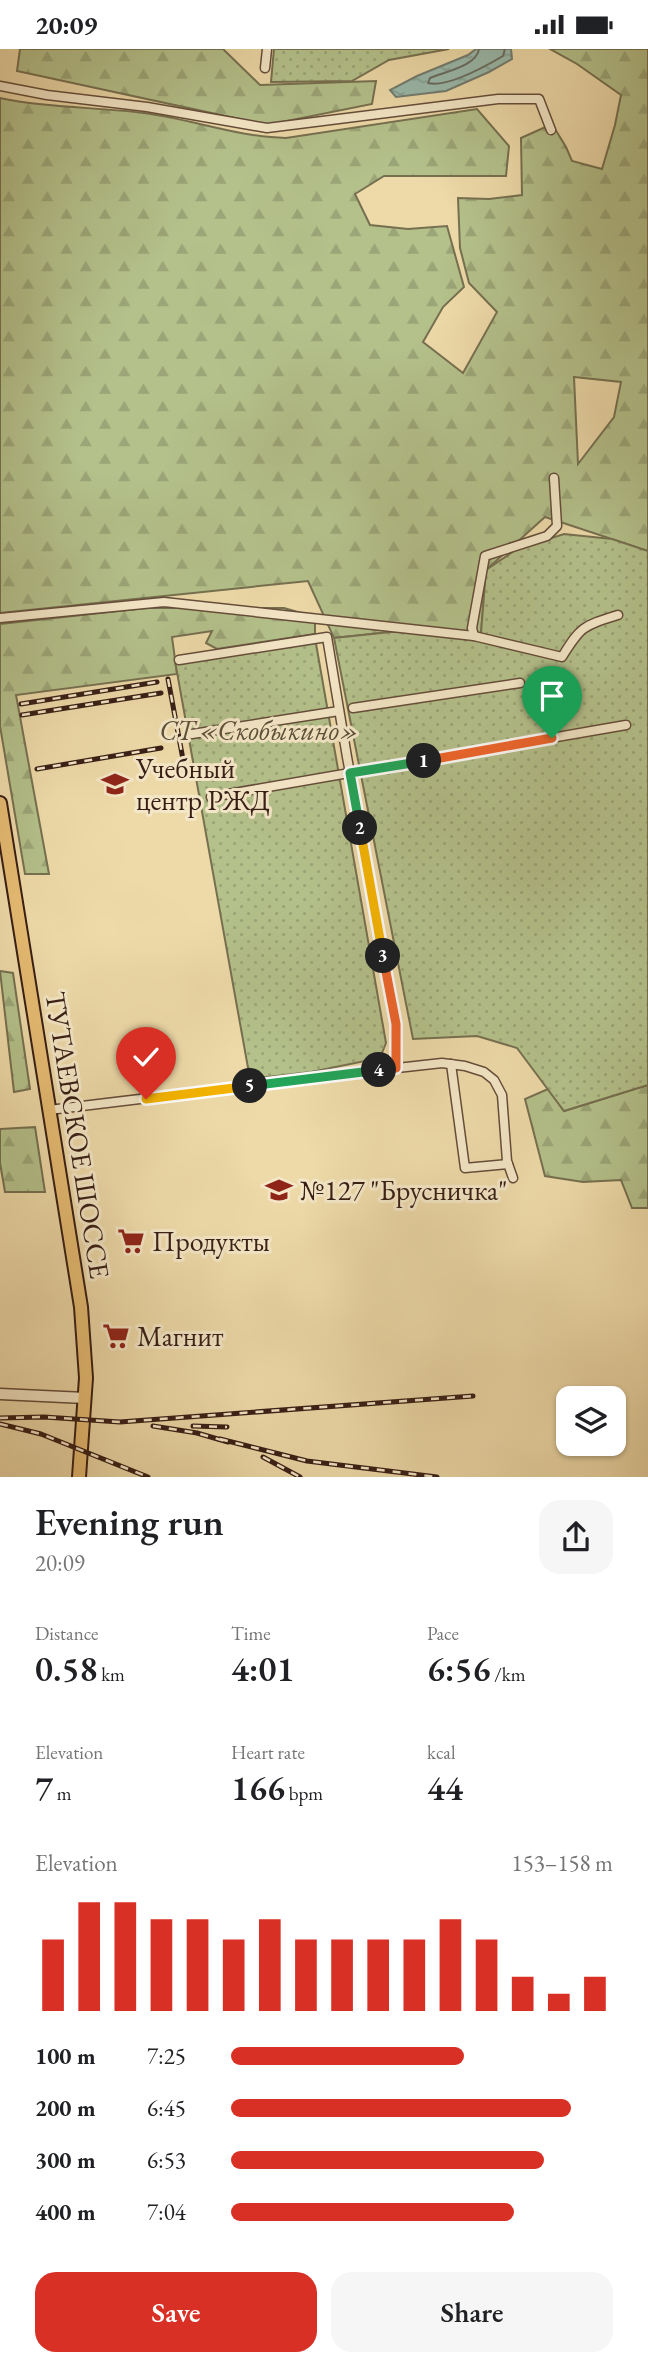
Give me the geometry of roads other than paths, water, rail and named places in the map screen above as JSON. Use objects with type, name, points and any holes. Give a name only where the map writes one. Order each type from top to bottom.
[{"type":"main road","name":"ТУТАЕВСКОЕ ШОССЕ","points":[[0,803],[81,1307],[85,1398],[79,1477]]},
{"type":"street","points":[[265,68],[267,49]]},
{"type":"street","points":[[0,86],[267,128],[498,99],[539,99],[551,130]]},
{"type":"street","points":[[474,636],[472,628],[485,556],[547,536],[556,526],[554,478]]},
{"type":"street","points":[[0,618],[164,602],[474,636],[562,657],[578,631],[594,622],[618,615]]},
{"type":"street","points":[[179,660],[327,637],[396,1024],[396,1068]]},
{"type":"street","points":[[353,708],[520,683]]},
{"type":"street","points":[[192,734],[339,711]]},
{"type":"street","points":[[211,797],[626,725]]},
{"type":"street","points":[[451,1064],[465,1168],[508,1164]]},
{"type":"street","points":[[49,1110],[396,1068],[451,1064],[484,1072],[494,1080],[502,1095],[508,1164],[513,1178]]},
{"type":"street","points":[[0,1394],[85,1398]]},
{"type":"water","points":[[476,49],[511,49],[512,59],[446,91],[396,97],[390,90],[468,55]]},
{"type":"railway","points":[[168,679],[185,770]]},
{"type":"railway","points":[[21,704],[157,682]]},
{"type":"railway","points":[[22,715],[161,693]]},
{"type":"railway","points":[[37,769],[161,748]]},
{"type":"railway","points":[[0,1418],[44,1417],[120,1422],[473,1396]]},
{"type":"railway","points":[[0,1424],[41,1434],[148,1477]]},
{"type":"railway","points":[[153,1426],[197,1433],[228,1442]]},
{"type":"railway","points":[[193,1426],[227,1427]]},
{"type":"railway","points":[[220,1439],[307,1461],[437,1477]]},
{"type":"railway","points":[[263,1457],[300,1477]]},
{"type":"place","name":"Учебный центр РЖД","points":[[115,784]]},
{"type":"place","name":"№127 \"Брусничка\"","points":[[279,1190]]},
{"type":"place","name":"Продукты","points":[[131,1241]]},
{"type":"place","name":"Магнит","points":[[116,1336]]},
{"type":"park label","name":"СТ «Скобыкино»","points":[[259,730]]}]
